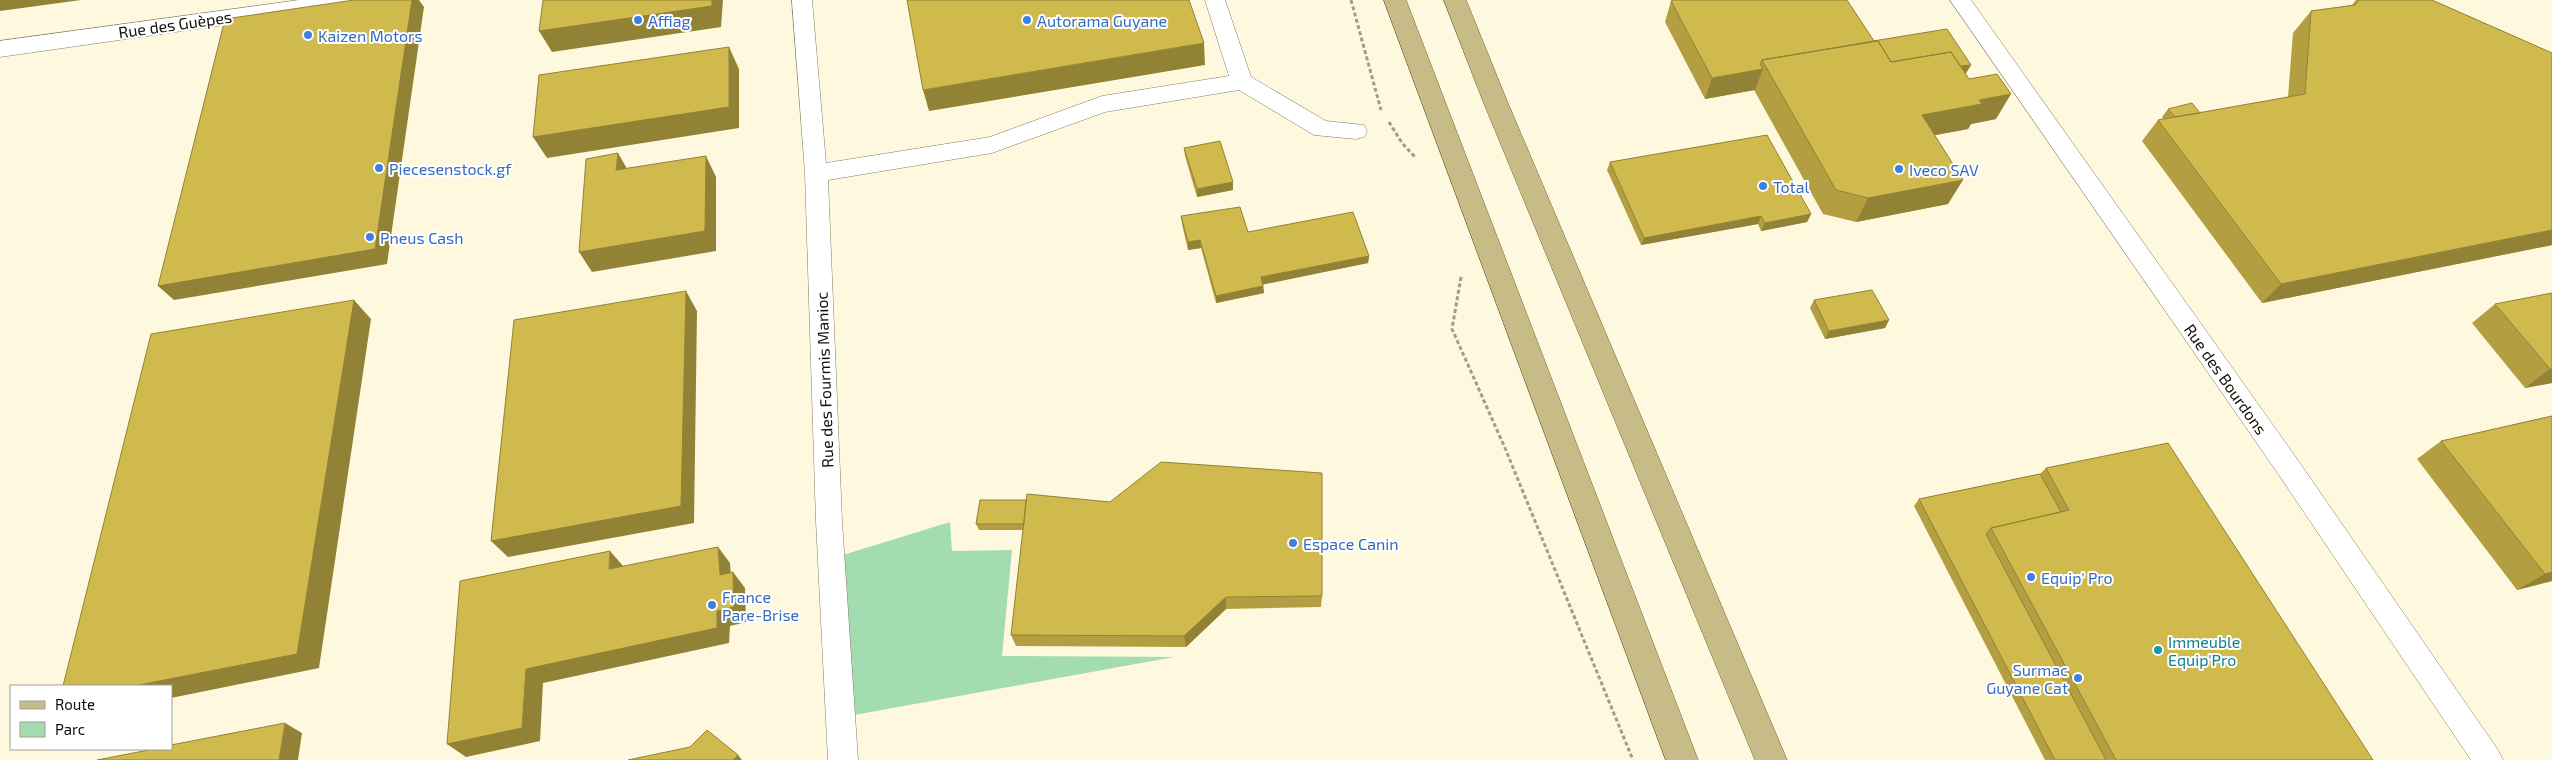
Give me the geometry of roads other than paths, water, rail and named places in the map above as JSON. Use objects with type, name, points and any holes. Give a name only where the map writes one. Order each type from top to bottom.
[{"type":"main road","points":[[1395,0],[1682,760]]},
{"type":"main road","points":[[1455,0],[1495,102],[1739,679],[1771,760]]},
{"type":"lane","name":"Rue des Guèpes","points":[[0,48],[351,0]]},
{"type":"lane","name":"Rue des Fourmis Manioc","points":[[802,0],[816,173],[829,512],[843,760]]},
{"type":"lane","points":[[1214,0],[1242,82]]},
{"type":"lane","name":"Rue des Bourdons","points":[[1960,0],[2288,467],[2488,760]]},
{"type":"lane","points":[[816,173],[992,144],[1102,104],[1242,82],[1322,129],[1356,131]]},
{"type":"place","name":"Affiag","points":[[638,20]]},
{"type":"place","name":"Autorama Guyane","points":[[1027,20]]},
{"type":"place","name":"Kaizen Motors","points":[[308,35]]},
{"type":"place","name":"Piecesenstock.gf","points":[[379,168]]},
{"type":"place","name":"Iveco SAV","points":[[1899,169]]},
{"type":"place","name":"Total","points":[[1763,186]]},
{"type":"place","name":"Pneus Cash","points":[[370,237]]},
{"type":"place","name":"Espace Canin","points":[[1293,543]]},
{"type":"place","name":"Equip' Pro","points":[[2031,577]]},
{"type":"place","name":"France Pare-Brise","points":[[712,605]]},
{"type":"place","name":"Immeuble Equip'Pro","points":[[2158,650]]},
{"type":"place","name":"Surmac Guyane Cat","points":[[2078,678]]}]
